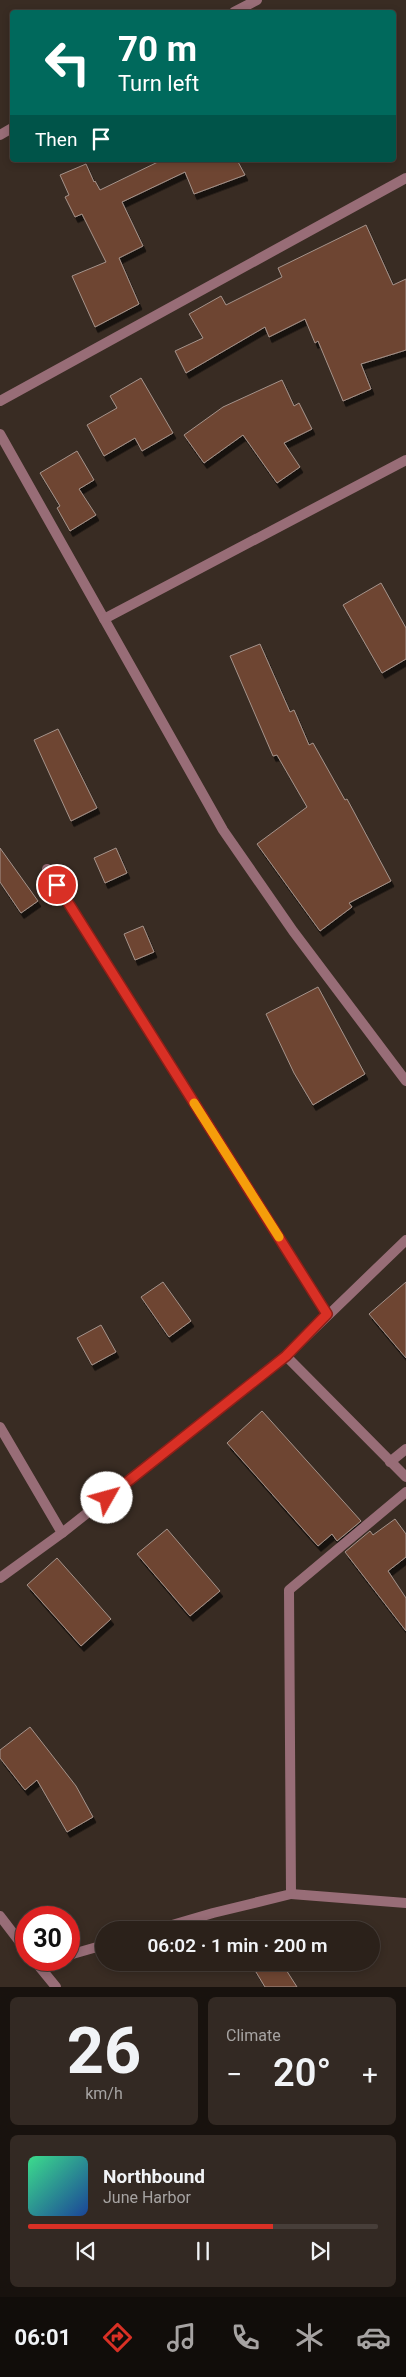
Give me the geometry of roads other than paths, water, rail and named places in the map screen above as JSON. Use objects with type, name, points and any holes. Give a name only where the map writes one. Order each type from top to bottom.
[{"type":"street","points":[[238,10],[257,0]]},
{"type":"street","points":[[0,401],[406,178]]},
{"type":"street","points":[[0,434],[223,830],[294,931],[406,1080]]},
{"type":"street","points":[[104,619],[406,460]]},
{"type":"street","points":[[47,869],[327,1314]]},
{"type":"street","points":[[0,1578],[62,1533],[286,1356],[327,1314],[406,1240]]},
{"type":"street","points":[[286,1356],[406,1477]]},
{"type":"street","points":[[0,1427],[62,1533]]},
{"type":"street","points":[[390,1462],[406,1449]]},
{"type":"street","points":[[291,1894],[289,1590],[406,1492]]},
{"type":"street","points":[[186,1921],[291,1894],[406,1903]]},
{"type":"street","points":[[0,1916],[15,1936]]},
{"type":"street","points":[[80,1952],[95,1948]]},
{"type":"street","points":[[43,1971],[56,1987]]}]
